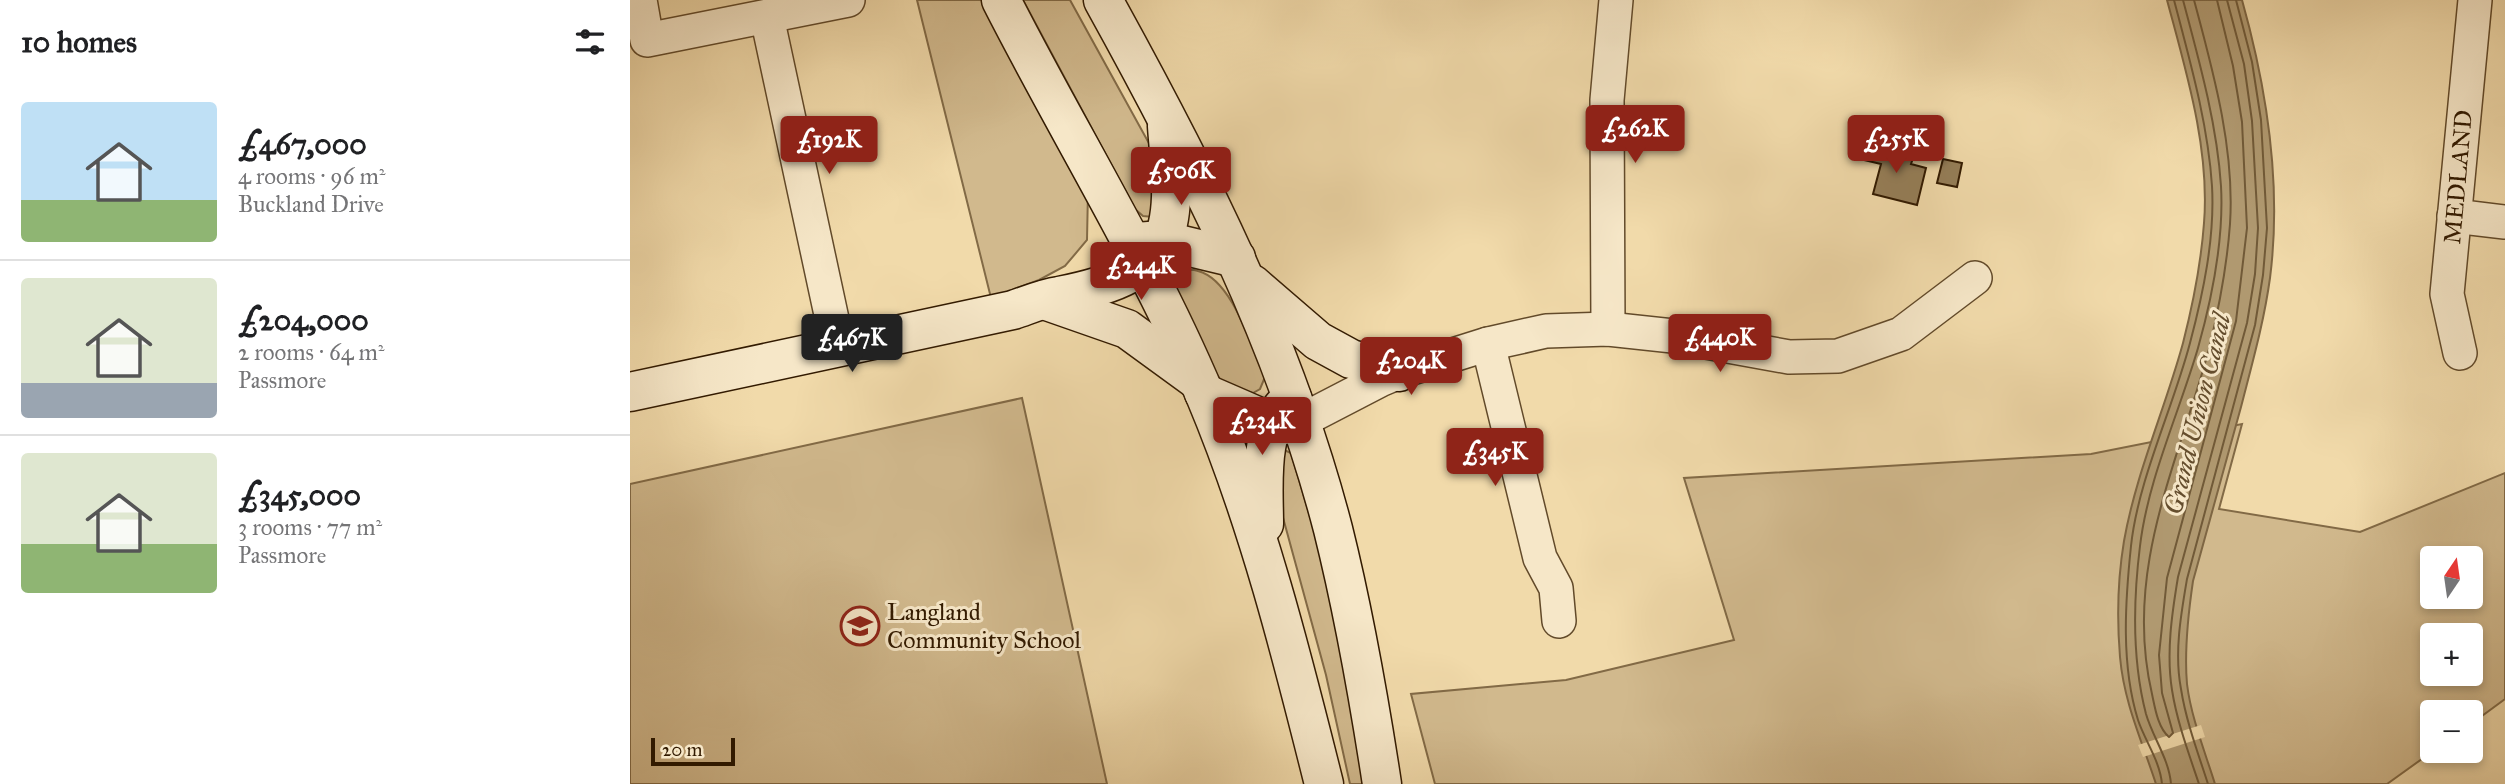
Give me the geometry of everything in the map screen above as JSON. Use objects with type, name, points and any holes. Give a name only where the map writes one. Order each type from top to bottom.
[{"type":"street","points":[[639,0],[647,40],[848,0]]},
{"type":"street","points":[[1001,0],[1145,249],[1249,508],[1324,784]]},
{"type":"street","points":[[1103,0],[1166,112],[1241,268],[1288,415],[1333,529],[1367,685],[1382,784]]},
{"type":"street","points":[[1608,329],[1607,100],[1616,0]]},
{"type":"street","name":"MEDLAND","points":[[2460,353],[2447,293],[2475,0]]},
{"type":"street","points":[[767,17],[838,346]]},
{"type":"street","points":[[630,392],[1013,310],[1051,298],[1145,249],[1170,219],[1166,112]]},
{"type":"street","points":[[2455,216],[2505,222]]},
{"type":"street","points":[[1145,249],[1241,268],[1318,341],[1390,376]]},
{"type":"street","points":[[1051,298],[1127,329],[1201,387],[1288,415],[1390,376],[1488,344],[1546,331],[1608,329],[1673,336],[1789,357],[1838,356],[1901,334],[1975,278]]},
{"type":"street","points":[[1488,344],[1540,558],[1556,588],[1559,621]]},
{"type":"street","points":[[1264,556],[1265,461],[1288,415]]},
{"type":"shaded area","points":[[917,0],[990,0],[1088,190],[1087,240],[1065,266],[1039,280],[991,298]]},
{"type":"shaded area","points":[[1023,0],[1070,0],[1156,156],[1153,217],[1143,216],[1135,209]]},
{"type":"shaded area","points":[[1181,270],[1196,270],[1210,277],[1231,301],[1265,377],[1260,389],[1253,393],[1229,387],[1210,365],[1176,291],[1174,281]]},
{"type":"shaded area","name":"Langland Community School","points":[[1022,398],[1107,784],[630,784],[630,484]]},
{"type":"shaded area","points":[[2242,424],[2219,509],[2360,532],[2505,473],[2505,699],[2483,715],[2483,700],[2420,700],[2420,760],[2387,784],[1435,784],[1411,694],[1566,680],[1734,640],[1684,478],[2091,454]]},
{"type":"shaded area","points":[[1284,450],[1291,453],[1323,560],[1371,784],[1350,784],[1326,675],[1276,492]]},
{"type":"water","name":"Grand Union Canal","points":[[2167,0],[2242,0],[2259,68],[2273,173],[2273,243],[2264,311],[2241,407],[2193,581],[2188,620],[2187,684],[2215,784],[2156,784],[2129,706],[2119,643],[2119,584],[2129,516],[2183,343],[2196,283],[2204,223],[2205,195],[2200,139],[2189,82]]},
{"type":"pier","points":[[2201,725],[2205,737],[2143,757],[2138,745]]},
{"type":"building","points":[[1868,144],[1914,155],[1911,164],[1926,168],[1917,205],[1873,194],[1881,164],[1864,160]]},
{"type":"building","points":[[1943,159],[1962,163],[1957,187],[1937,183]]},
{"type":"place","name":"Langland Community School","points":[[860,626]]}]
